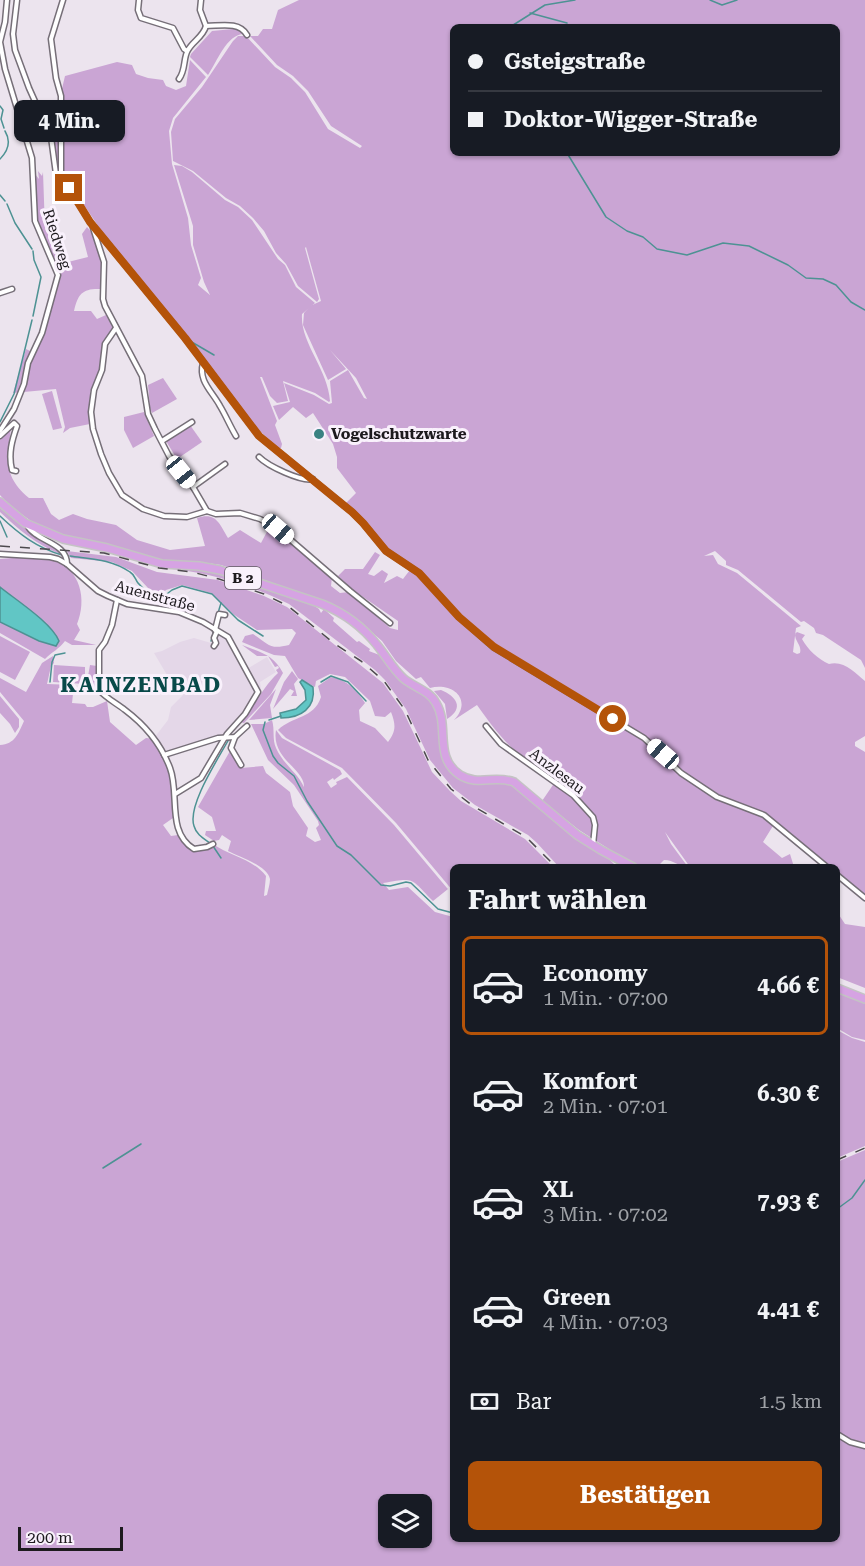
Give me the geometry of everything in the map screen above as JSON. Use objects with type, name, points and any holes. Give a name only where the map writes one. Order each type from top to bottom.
[{"type":"main road","name":"B 2","points":[[0,502],[26,523],[63,539],[107,548],[155,562],[220,570],[322,604],[338,612],[367,634],[401,676],[432,698],[441,716],[445,755],[452,768],[462,776],[474,780],[501,779],[514,782],[567,828],[593,846],[627,864]]},
{"type":"main road","points":[[840,989],[865,999]]},
{"type":"street","name":"Riedweg","points":[[0,434],[14,410],[24,384],[28,363],[42,333],[58,275],[35,220],[32,158],[9,83],[0,42],[7,0]]},
{"type":"street","points":[[17,0],[13,34],[15,50],[51,137],[56,174],[69,188],[90,222],[203,362],[259,436],[363,523],[386,551],[419,573],[459,617],[494,647],[644,738],[681,773],[717,796],[764,815],[823,864]]},
{"type":"street","points":[[61,180],[63,170],[61,96],[56,78],[51,39],[63,0]]},
{"type":"street","points":[[139,0],[138,10],[141,18],[173,28],[187,51]]},
{"type":"street","points":[[179,79],[187,51],[203,33],[206,26],[200,10],[201,0]]},
{"type":"street","points":[[206,26],[234,25],[245,31],[247,35]]},
{"type":"street","points":[[90,222],[104,262],[104,299],[116,328],[142,376],[148,414],[169,456],[193,487],[207,511]]},
{"type":"street","points":[[0,293],[12,289]]},
{"type":"street","points":[[116,328],[105,344],[102,370],[91,404],[93,429],[109,473],[125,498],[150,512],[164,516],[181,518],[207,511],[216,514],[231,512],[246,514],[278,529],[390,623]]},
{"type":"street","points":[[203,362],[201,371],[204,382],[236,436]]},
{"type":"street","points":[[162,441],[192,422]]},
{"type":"street","points":[[0,434],[10,424],[14,423],[17,426],[11,437],[12,470],[16,471]]},
{"type":"street","points":[[259,457],[280,472],[296,475],[305,480],[313,479]]},
{"type":"street","points":[[193,487],[225,464]]},
{"type":"street","points":[[26,523],[36,535],[63,550],[67,561]]},
{"type":"street","name":"Auenstraße","points":[[0,554],[50,557],[67,561],[98,591],[117,600],[140,607],[179,612],[203,622],[228,637],[258,692],[230,737]]},
{"type":"street","points":[[117,600],[112,625],[99,650],[99,690],[140,722],[155,739],[170,768],[175,794],[175,818],[184,841],[194,849],[212,844]]},
{"type":"street","points":[[214,645],[219,614],[225,615]]},
{"type":"street","points":[[175,794],[201,778],[230,737],[247,726]]},
{"type":"street","name":"Anzlesau","points":[[486,726],[501,744],[573,795],[593,817],[595,831],[593,846]]},
{"type":"street","points":[[164,755],[198,743],[230,737]]},
{"type":"street","points":[[230,737],[231,748],[241,765]]},
{"type":"street","points":[[840,877],[865,898]]},
{"type":"street","points":[[840,1436],[850,1442],[865,1446]]},
{"type":"shaded area","points":[[299,0],[865,0],[865,668],[861,660],[823,635],[816,633],[814,628],[804,621],[801,622],[738,570],[726,565],[726,561],[715,551],[704,556],[713,555],[718,564],[737,573],[801,626],[796,628],[795,634],[797,632],[805,635],[802,639],[817,657],[829,664],[844,666],[865,681],[865,736],[855,742],[855,746],[865,752],[865,894],[840,873],[840,864],[828,864],[776,821],[763,842],[782,858],[790,854],[793,864],[688,864],[665,832],[686,864],[664,860],[660,864],[636,864],[579,830],[542,801],[557,779],[532,764],[512,748],[477,705],[454,720],[462,706],[458,694],[446,688],[430,688],[421,677],[416,679],[396,661],[382,641],[359,621],[327,602],[221,565],[159,560],[60,534],[35,524],[9,505],[0,495],[0,440],[11,428],[8,458],[11,475],[29,498],[43,498],[51,514],[59,520],[73,514],[116,525],[137,540],[170,550],[205,546],[197,518],[209,516],[213,518],[228,538],[240,530],[261,543],[270,526],[332,577],[331,586],[340,593],[349,592],[390,628],[398,630],[398,621],[353,590],[338,576],[345,569],[363,569],[375,552],[380,555],[368,574],[374,576],[382,570],[388,574],[384,583],[397,576],[403,579],[413,566],[388,550],[345,504],[356,493],[337,468],[337,457],[333,444],[313,413],[306,418],[293,407],[279,420],[273,406],[290,402],[284,383],[314,395],[329,404],[332,403],[330,381],[348,370],[364,398],[367,399],[356,378],[330,350],[346,369],[328,380],[303,325],[304,313],[310,306],[321,301],[306,247],[319,299],[317,302],[298,286],[286,264],[253,218],[193,171],[173,161],[171,132],[175,119],[202,87],[238,36],[246,36],[275,67],[305,92],[328,129],[360,148],[362,146],[331,126],[308,91],[293,76],[277,65],[250,36],[258,36],[263,29],[272,29],[278,10]],"holes":[[[795,635],[800,653],[793,652]]]},
{"type":"shaded area","points":[[243,30],[245,34],[233,38],[228,43],[208,75],[190,57],[191,54],[212,31]]},
{"type":"shaded area","points":[[190,60],[206,77],[173,118],[169,131],[172,164],[188,218],[191,245],[201,278],[198,285],[210,295],[193,245],[193,226],[174,165],[182,166],[192,172],[252,220],[278,259],[285,265],[296,287],[315,303],[302,314],[303,325],[309,346],[328,389],[330,401],[283,381],[288,401],[277,403],[270,396],[260,377],[277,421],[275,425],[282,444],[281,448],[278,448],[252,424],[105,236],[58,171],[52,131],[65,76],[117,62],[132,65],[136,74],[163,80],[166,86],[176,90],[186,86]]},
{"type":"shaded area","points":[[38,171],[42,176],[43,172],[45,229],[64,263],[88,257],[82,234],[87,227],[99,248],[102,289],[90,289],[82,293],[74,311],[91,311],[97,319],[106,315],[113,328],[104,344],[100,371],[90,392],[90,424],[70,428],[63,433],[65,427],[56,389],[13,393],[26,349],[34,353],[60,275],[35,216],[34,173],[39,179]]},
{"type":"shaded area","points":[[163,378],[177,399],[152,413],[148,385]]},
{"type":"shaded area","points":[[52,391],[62,428],[53,430],[42,394]]},
{"type":"shaded area","points":[[144,412],[154,436],[133,448],[124,430],[124,417]]},
{"type":"shaded area","points":[[190,425],[202,442],[177,459],[166,441]]},
{"type":"shaded area","points":[[0,505],[34,536],[61,552],[60,554],[43,546],[21,530],[0,512]]},
{"type":"shaded area","points":[[67,551],[116,557],[157,572],[218,580],[264,596],[287,607],[383,683],[403,711],[432,772],[450,791],[461,801],[525,839],[550,864],[450,864],[450,887],[396,823],[342,768],[286,738],[278,730],[308,713],[318,704],[321,697],[318,686],[331,677],[347,683],[359,694],[365,703],[359,710],[360,721],[375,728],[388,742],[394,728],[391,712],[385,717],[375,716],[370,701],[345,677],[330,674],[316,681],[315,687],[298,678],[285,656],[274,655],[242,642],[245,636],[253,634],[273,646],[289,645],[296,633],[292,629],[257,630],[233,614],[211,593],[182,585],[166,590],[162,594],[149,589],[132,571],[112,562],[71,558]]},
{"type":"shaded area","name":"KAINZENBAD","points":[[24,557],[53,560],[70,570],[76,578],[81,596],[77,624],[80,630],[74,640],[96,645],[72,645],[65,641],[45,659],[0,633],[0,559]]},
{"type":"shaded area","points":[[190,568],[220,573],[310,603],[321,613],[324,609],[334,618],[333,621],[357,642],[359,641],[370,649],[369,651],[382,656],[394,666],[431,703],[439,726],[442,755],[450,771],[459,778],[472,783],[512,785],[565,830],[614,864],[556,864],[528,835],[475,805],[453,788],[430,760],[406,709],[385,680],[289,604],[232,581],[172,569]]},
{"type":"shaded area","points":[[214,632],[229,640],[247,669],[267,657],[276,672],[260,682],[261,690],[252,709],[228,735],[164,755],[154,738],[168,720],[171,707],[183,695],[167,675],[154,653],[194,638],[211,643]]},
{"type":"shaded area","points":[[0,636],[30,652],[15,680],[0,672]]},
{"type":"shaded area","points":[[242,645],[261,652],[268,656],[257,656]]},
{"type":"shaded area","points":[[53,656],[54,663],[51,666],[47,684],[74,685],[72,703],[93,707],[107,701],[110,722],[136,745],[146,738],[155,739],[171,773],[173,818],[163,825],[171,836],[178,835],[185,844],[193,849],[202,850],[213,844],[261,870],[266,876],[264,896],[267,895],[270,883],[268,874],[252,862],[228,851],[231,841],[222,835],[219,840],[214,841],[205,835],[206,831],[216,831],[212,817],[198,807],[230,751],[241,768],[263,766],[266,773],[290,792],[293,806],[308,828],[306,836],[315,842],[321,840],[316,828],[319,825],[318,821],[294,785],[268,760],[251,724],[264,724],[272,720],[276,748],[304,787],[299,775],[278,749],[276,730],[282,738],[340,770],[342,774],[327,782],[331,788],[337,784],[336,782],[347,777],[394,825],[448,889],[433,901],[412,881],[383,883],[389,890],[408,887],[435,912],[450,916],[450,1542],[840,1542],[840,1161],[865,1150],[865,1566],[0,1566],[0,745],[13,740],[24,721],[0,692],[0,678],[26,692],[42,663]]},
{"type":"shaded area","points":[[268,656],[275,662],[279,667],[283,673],[271,694],[244,723],[240,722],[278,673],[276,670],[278,666],[275,667]]},
{"type":"shaded area","points":[[54,665],[85,667],[85,684],[53,682]]},
{"type":"shaded area","points":[[90,665],[97,666],[97,689],[91,694],[85,693]]},
{"type":"shaded area","points":[[292,671],[298,679],[294,684],[297,696],[291,696],[294,691],[290,689],[273,709],[284,682]]},
{"type":"shaded area","points":[[276,689],[270,705],[272,718],[249,720]]},
{"type":"shaded area","points":[[441,690],[454,699],[457,707],[453,715],[447,719],[445,704],[434,691]]},
{"type":"shaded area","points":[[0,696],[19,719],[19,727],[15,733],[0,713]]},
{"type":"shaded area","points":[[840,916],[845,924],[865,927],[865,988],[840,978]]},
{"type":"shaded area","points":[[840,992],[865,1003],[865,1040],[852,1037],[840,1030]]},
{"type":"shaded area","points":[[840,1032],[865,1042],[865,1146],[840,1157]]},
{"type":"water","points":[[0,587],[49,627],[59,641],[56,646],[39,641],[0,622]]},
{"type":"water","points":[[302,680],[313,687],[312,701],[301,714],[281,718],[280,713],[296,709],[306,700],[305,690],[300,682]]},
{"type":"waterway","points":[[515,24],[545,5],[575,0]]},
{"type":"waterway","points":[[710,0],[722,5],[737,0]]},
{"type":"waterway","points":[[530,13],[567,23]]},
{"type":"waterway","points":[[0,106],[3,110],[1,119],[4,128]]},
{"type":"waterway","points":[[0,159],[8,146],[5,131]]},
{"type":"waterway","points":[[569,156],[606,217],[627,231],[643,237],[657,249],[687,255],[723,243],[749,246],[788,265],[806,278],[823,279],[836,285],[851,302],[865,310]]},
{"type":"waterway","points":[[0,195],[5,201]]},
{"type":"waterway","points":[[7,204],[15,223],[32,249]]},
{"type":"waterway","points":[[100,230],[137,276]]},
{"type":"waterway","points":[[33,251],[41,277],[33,316]]},
{"type":"waterway","points":[[0,422],[14,394],[32,320]]},
{"type":"waterway","points":[[190,341],[214,355]]},
{"type":"waterway","points":[[0,516],[29,540],[62,555]]},
{"type":"waterway","points":[[0,521],[7,537]]},
{"type":"waterway","points":[[70,556],[116,564],[132,573],[143,588],[163,597],[182,586],[212,594],[238,620],[263,636]]},
{"type":"waterway","points":[[218,613],[221,603]]},
{"type":"waterway","points":[[211,641],[214,631]]},
{"type":"waterway","points":[[50,682],[55,655],[65,653]]},
{"type":"waterway","points":[[321,682],[331,676],[348,682],[366,701]]},
{"type":"waterway","points":[[269,720],[281,716]]},
{"type":"waterway","points":[[265,722],[263,730],[273,756],[294,776],[307,801],[337,846],[351,855],[381,885],[411,883],[438,909],[450,912]]},
{"type":"waterway","points":[[210,843],[195,829],[193,817],[199,795],[229,739]]},
{"type":"waterway","points":[[213,846],[221,858]]},
{"type":"waterway","points":[[103,1168],[141,1144]]},
{"type":"waterway","points":[[840,1207],[852,1198],[865,1180]]},
{"type":"railway","points":[[0,546],[104,553],[159,568],[192,572],[219,579],[264,594],[288,606],[384,681],[405,710],[428,760],[451,789],[473,806],[526,837],[553,864]]},
{"type":"railway","points":[[840,1159],[865,1148]]},
{"type":"place","name":"Vogelschutzwarte","points":[[319,434]]},
{"type":"district","name":"KAINZENBAD","points":[[141,685]]},
{"type":"route","points":[[69,188],[90,222],[185,338],[259,436],[352,512],[386,551],[419,573],[459,617],[494,647],[613,719]]}]
